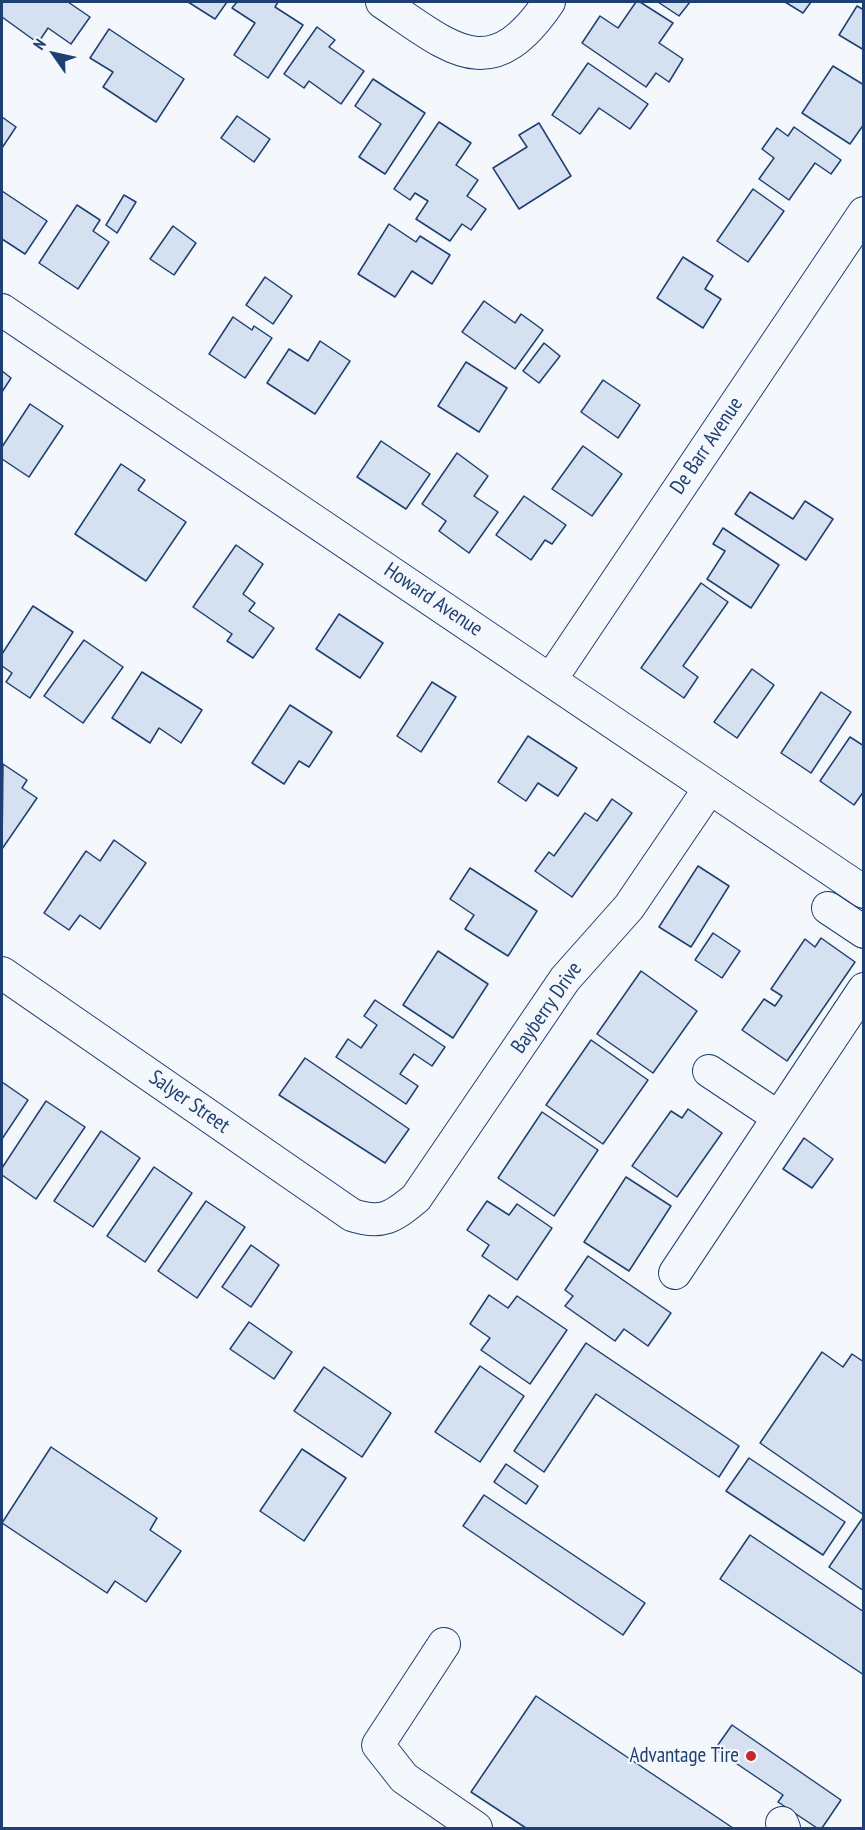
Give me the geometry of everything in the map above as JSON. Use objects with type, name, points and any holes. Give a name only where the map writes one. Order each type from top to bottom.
[{"type":"street","points":[[382,2],[442,42],[464,52],[484,54],[503,48],[523,35],[549,2]]},
{"type":"street","name":"De Barr Avenue","points":[[550,680],[864,213]]},
{"type":"street","name":"Howard Avenue","points":[[2,310],[864,892]]},
{"type":"street","name":"Bayberry Drive","points":[[380,1221],[402,1210],[421,1191],[565,979],[629,907],[709,789]]},
{"type":"street","points":[[828,908],[864,932]]},
{"type":"street","name":"Salyer Street","points":[[2,973],[352,1215],[380,1221]]},
{"type":"street","points":[[675,1273],[864,988]]},
{"type":"street","points":[[709,1071],[778,1117]]},
{"type":"street","points":[[444,1644],[378,1745],[404,1778],[476,1828]]},
{"type":"building","points":[[2,2],[68,2],[90,17],[71,44],[48,28],[38,43],[2,17]]},
{"type":"building","points":[[188,2],[227,2],[215,19]]},
{"type":"building","points":[[237,2],[278,2],[275,7],[303,25],[268,78],[234,55],[255,23],[232,8]]},
{"type":"building","points":[[636,2],[640,2],[673,23],[659,43],[683,59],[669,82],[656,73],[646,87],[582,43],[600,16],[618,28]]},
{"type":"building","points":[[658,2],[690,2],[679,16]]},
{"type":"building","points":[[785,2],[811,2],[803,13]]},
{"type":"building","points":[[857,6],[864,10],[864,50],[839,35]]},
{"type":"building","points":[[317,27],[335,40],[329,47],[364,71],[341,104],[309,81],[304,88],[284,74]]},
{"type":"building","points":[[109,29],[184,79],[156,122],[103,87],[113,72],[90,58]]},
{"type":"building","points":[[588,63],[648,104],[630,129],[599,108],[580,134],[552,115]]},
{"type":"building","points":[[833,66],[864,85],[864,124],[850,144],[802,113]]},
{"type":"building","points":[[373,79],[425,113],[385,174],[359,157],[381,124],[355,106]]},
{"type":"building","points":[[237,116],[270,139],[254,162],[221,138]]},
{"type":"building","points":[[2,117],[16,127],[2,148]]},
{"type":"building","points":[[439,122],[471,143],[456,165],[478,180],[467,196],[486,209],[471,230],[462,224],[450,241],[416,219],[428,201],[415,193],[410,200],[394,189]]},
{"type":"building","points":[[539,123],[571,176],[519,209],[493,168],[527,147],[519,135]]},
{"type":"building","points":[[794,127],[841,160],[831,174],[815,163],[789,200],[759,179],[774,158],[762,149],[777,128],[788,136]]},
{"type":"building","points":[[753,189],[784,211],[748,262],[717,241]]},
{"type":"building","points":[[2,191],[47,221],[25,254],[2,239]]},
{"type":"building","points":[[124,195],[136,202],[117,233],[106,225]]},
{"type":"building","points":[[77,205],[100,220],[93,231],[109,242],[78,289],[39,263]]},
{"type":"building","points":[[389,224],[416,242],[420,236],[450,255],[432,284],[412,271],[395,297],[358,274]]},
{"type":"building","points":[[173,226],[196,243],[174,275],[150,259]]},
{"type":"building","points":[[683,257],[713,276],[705,289],[721,299],[703,328],[657,298]]},
{"type":"building","points":[[265,277],[292,296],[273,324],[246,305]]},
{"type":"building","points":[[484,301],[515,323],[521,314],[543,330],[515,369],[462,332]]},
{"type":"building","points":[[233,317],[252,330],[254,326],[272,338],[245,378],[209,354]]},
{"type":"building","points":[[320,341],[350,361],[315,414],[267,383],[289,349],[308,361]]},
{"type":"building","points":[[544,343],[560,356],[539,383],[523,371]]},
{"type":"building","points":[[466,362],[507,388],[479,432],[438,406]]},
{"type":"building","points":[[2,371],[11,378],[2,392]]},
{"type":"building","points":[[603,380],[640,405],[618,438],[581,412]]},
{"type":"building","points":[[30,404],[63,426],[29,477],[2,459],[2,447]]},
{"type":"building","points":[[381,441],[430,474],[406,509],[357,477]]},
{"type":"building","points":[[583,446],[622,474],[592,516],[552,489]]},
{"type":"building","points":[[457,453],[488,476],[474,496],[498,512],[469,553],[439,531],[446,521],[422,504]]},
{"type":"building","points":[[121,464],[145,480],[138,490],[186,522],[146,581],[75,534]]},
{"type":"building","points":[[750,492],[793,519],[805,501],[833,519],[806,560],[735,514]]},
{"type":"building","points":[[524,496],[566,525],[552,544],[545,540],[531,560],[496,535]]},
{"type":"building","points":[[723,528],[779,565],[751,608],[707,579],[725,551],[713,544]]},
{"type":"building","points":[[236,545],[263,564],[243,594],[255,603],[249,611],[274,628],[253,658],[227,641],[232,634],[193,607]]},
{"type":"building","points":[[701,583],[728,602],[683,666],[698,677],[684,698],[641,668]]},
{"type":"building","points":[[33,606],[73,632],[30,698],[6,682],[12,673],[2,666],[2,654]]},
{"type":"building","points":[[339,614],[383,643],[360,678],[316,649]]},
{"type":"building","points":[[84,640],[123,667],[83,723],[44,696]]},
{"type":"building","points":[[752,669],[774,685],[737,738],[714,722]]},
{"type":"building","points":[[142,672],[202,710],[181,743],[159,728],[150,743],[112,718]]},
{"type":"building","points":[[432,682],[456,697],[421,752],[397,736]]},
{"type":"building","points":[[821,692],[851,712],[811,773],[781,753]]},
{"type":"building","points":[[290,705],[332,732],[309,767],[299,761],[284,784],[252,763]]},
{"type":"building","points":[[528,736],[577,768],[558,796],[538,783],[526,801],[498,782]]},
{"type":"building","points":[[850,737],[864,746],[864,791],[854,805],[820,781]]},
{"type":"building","points":[[3,764],[27,780],[22,788],[37,798],[2,849]]},
{"type":"building","points":[[612,799],[632,813],[572,897],[535,871],[549,852],[554,856],[585,813],[597,821]]},
{"type":"building","points":[[114,840],[146,863],[100,929],[80,915],[69,930],[44,913],[86,851],[100,861]]},
{"type":"building","points":[[698,866],[729,886],[691,947],[659,927]]},
{"type":"building","points":[[470,868],[537,911],[508,956],[465,929],[474,915],[450,899]]},
{"type":"building","points":[[713,933],[740,951],[722,978],[695,960]]},
{"type":"building","points":[[821,938],[855,962],[787,1061],[742,1030],[764,999],[775,1006],[782,996],[771,989],[805,939],[815,947]]},
{"type":"building","points":[[438,951],[488,984],[453,1038],[403,1005]]},
{"type":"building","points":[[641,971],[697,1011],[653,1073],[597,1034]]},
{"type":"building","points":[[375,1000],[445,1047],[432,1066],[414,1054],[400,1074],[418,1086],[406,1104],[336,1057],[348,1039],[361,1048],[377,1025],[364,1016]]},
{"type":"building","points":[[591,1040],[648,1080],[603,1144],[546,1105]]},
{"type":"building","points":[[305,1058],[409,1129],[385,1163],[279,1095]]},
{"type":"building","points":[[2,1082],[28,1100],[2,1139]]},
{"type":"building","points":[[46,1101],[85,1127],[36,1199],[2,1175],[2,1168]]},
{"type":"building","points":[[688,1109],[722,1133],[677,1197],[632,1166],[671,1111],[682,1118]]},
{"type":"building","points":[[542,1112],[598,1150],[554,1216],[498,1178]]},
{"type":"building","points":[[101,1131],[140,1158],[93,1227],[54,1201]]},
{"type":"building","points":[[804,1138],[833,1159],[812,1188],[783,1169]]},
{"type":"building","points":[[154,1167],[192,1193],[145,1262],[107,1236]]},
{"type":"building","points":[[626,1177],[671,1206],[629,1271],[584,1242]]},
{"type":"building","points":[[206,1201],[245,1227],[197,1298],[158,1271]]},
{"type":"building","points":[[487,1201],[509,1215],[517,1204],[552,1228],[517,1280],[482,1256],[489,1245],[467,1230]]},
{"type":"building","points":[[251,1245],[279,1265],[251,1307],[222,1287]]},
{"type":"building","points":[[588,1256],[671,1313],[648,1346],[624,1329],[615,1341],[565,1306],[573,1296],[565,1290]]},
{"type":"building","points":[[489,1295],[508,1308],[517,1296],[567,1330],[530,1384],[481,1350],[490,1338],[470,1324]]},
{"type":"building","points":[[249,1322],[292,1352],[274,1379],[230,1349]]},
{"type":"building","points":[[586,1343],[739,1446],[719,1477],[596,1394],[544,1472],[514,1451]]},
{"type":"building","points":[[822,1352],[843,1367],[852,1354],[864,1362],[864,1515],[760,1443]]},
{"type":"building","points":[[480,1366],[524,1396],[480,1462],[435,1432]]},
{"type":"building","points":[[324,1367],[391,1413],[362,1457],[294,1411]]},
{"type":"building","points":[[51,1447],[157,1518],[150,1530],[181,1551],[146,1602],[115,1581],[107,1593],[2,1523]]},
{"type":"building","points":[[302,1449],[346,1478],[304,1541],[260,1511]]},
{"type":"building","points":[[749,1458],[845,1522],[823,1555],[726,1491]]},
{"type":"building","points":[[506,1464],[538,1486],[526,1504],[494,1482]]},
{"type":"building","points":[[484,1495],[645,1603],[623,1635],[463,1526]]},
{"type":"building","points":[[864,1516],[864,1591],[829,1567]]},
{"type":"building","points":[[750,1535],[864,1612],[864,1675],[720,1579]]},
{"type":"building","points":[[536,1696],[733,1828],[526,1828],[471,1792]]},
{"type":"building","points":[[732,1725],[841,1800],[822,1828],[817,1828],[778,1802],[783,1795],[715,1749]]},
{"type":"place","name":"Advantage Tire","points":[[751,1756]]}]
